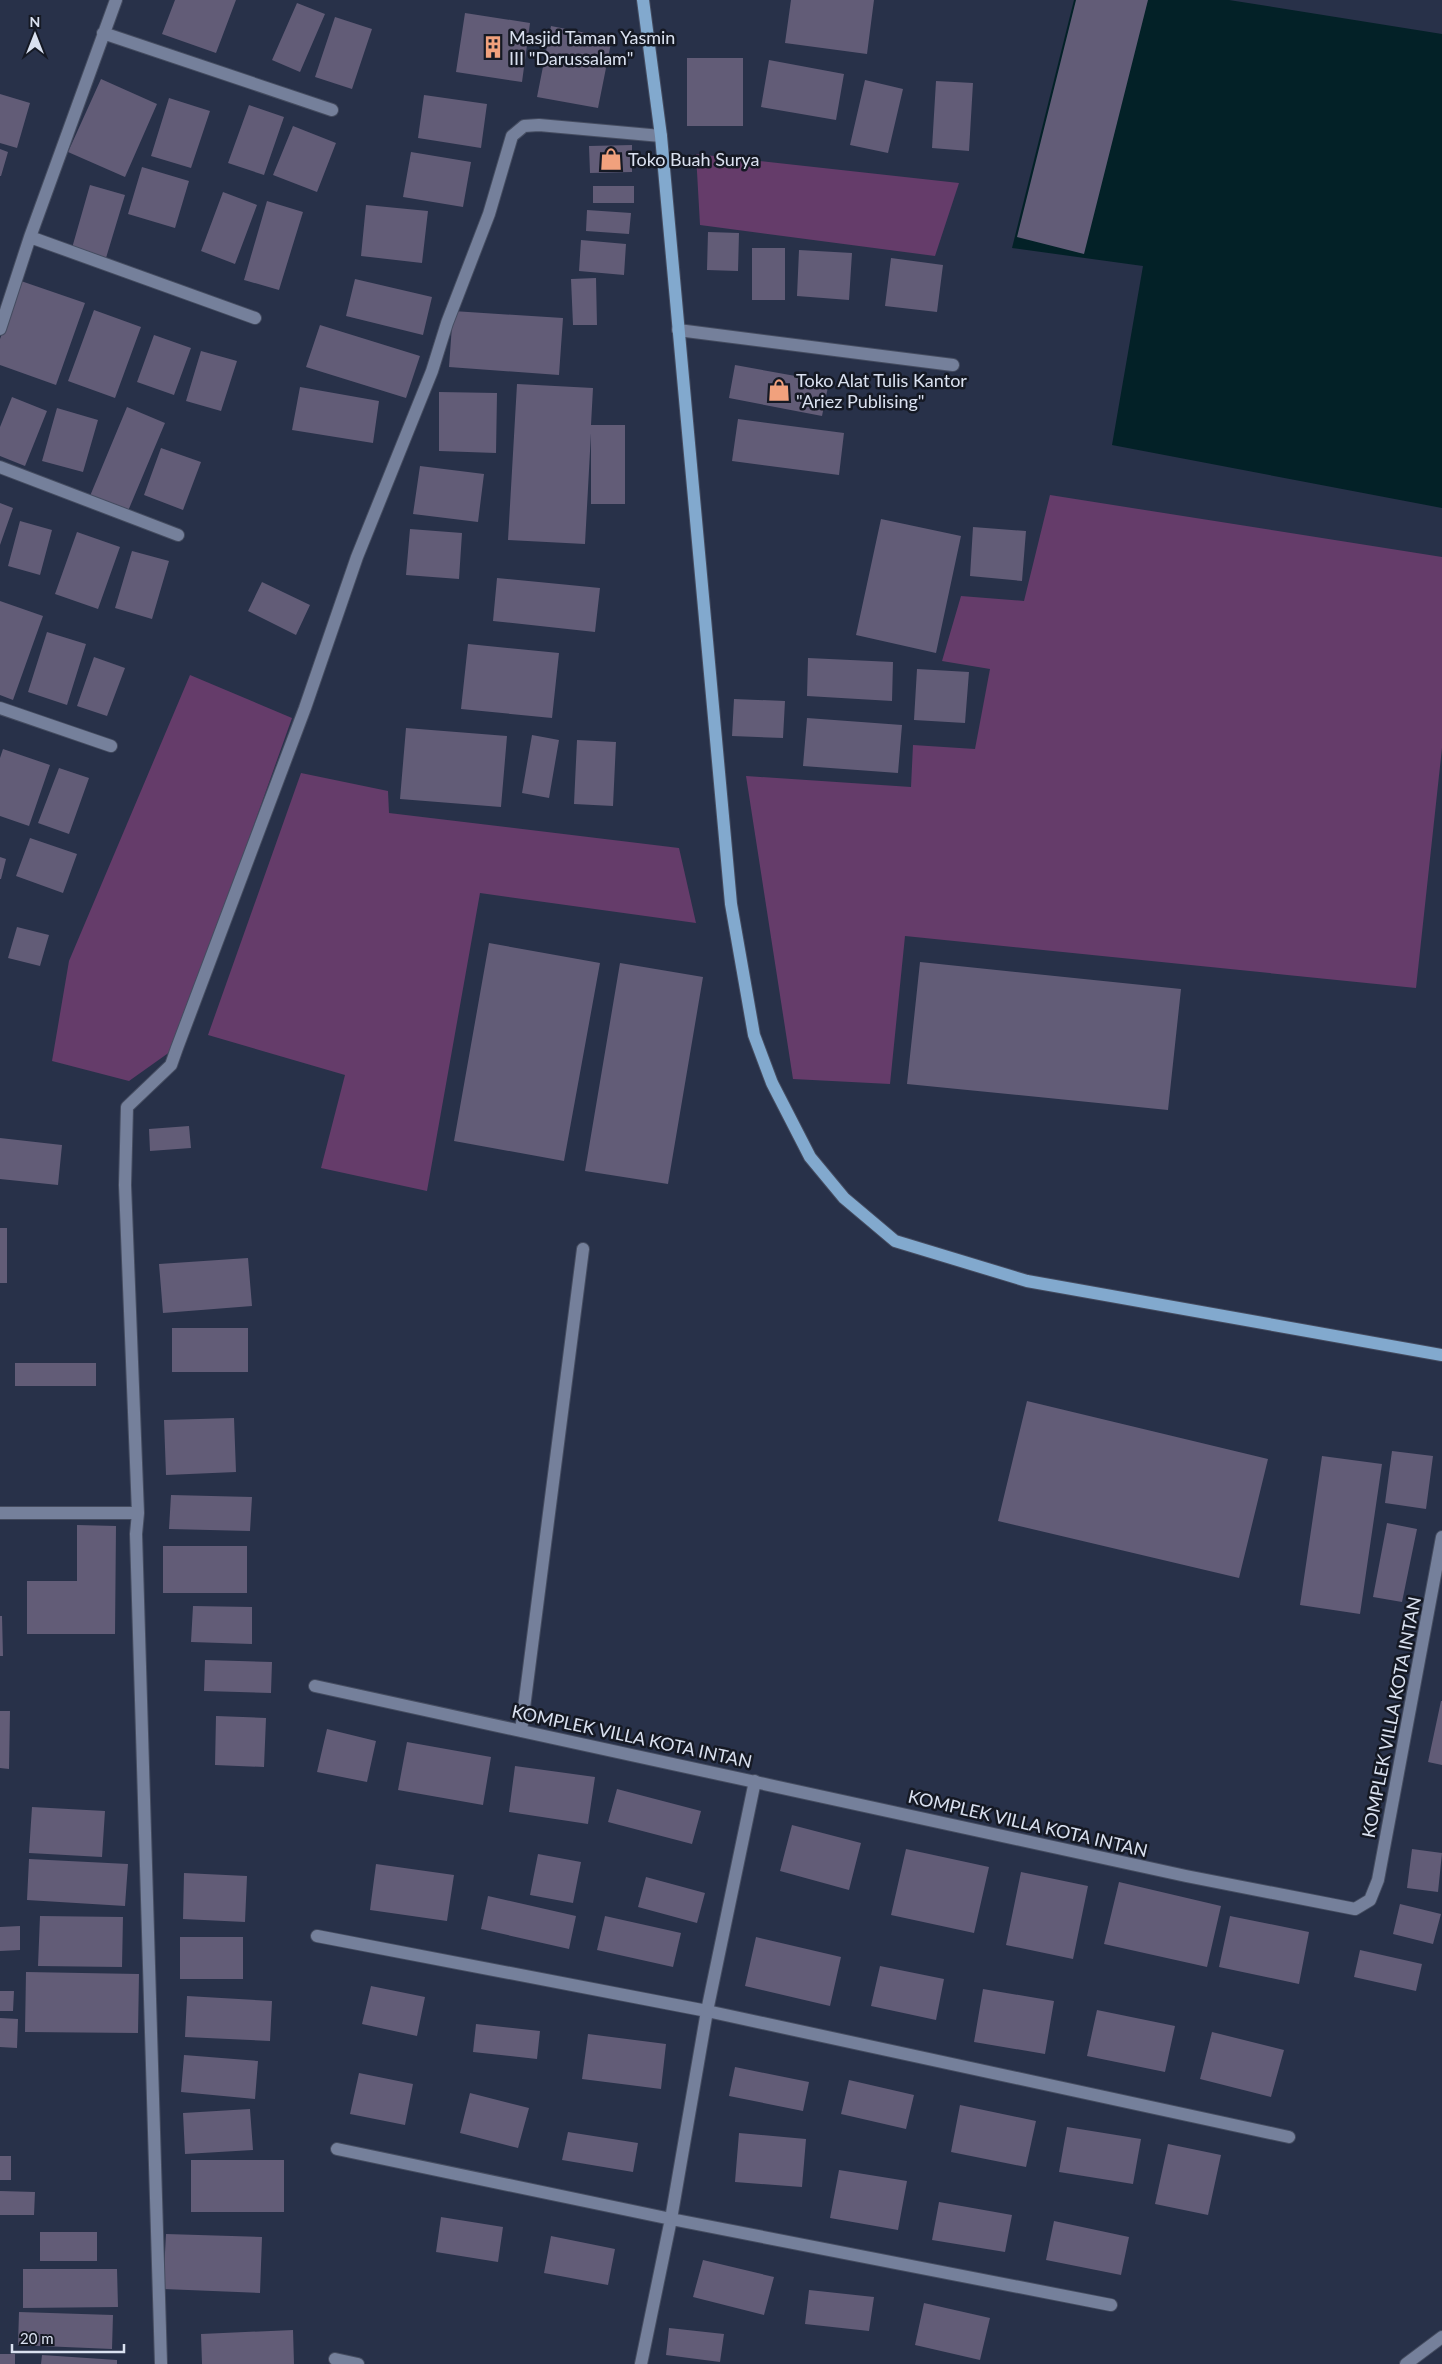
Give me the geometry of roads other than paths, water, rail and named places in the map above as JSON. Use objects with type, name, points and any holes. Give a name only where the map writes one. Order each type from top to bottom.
[{"type":"main road","points":[[643,0],[661,136],[731,904],[754,1035],[772,1083],[810,1157],[844,1198],[895,1241],[1027,1281],[1442,1355]]},
{"type":"street","points":[[0,329],[30,237],[116,0]]},
{"type":"street","points":[[103,33],[332,110]]},
{"type":"street","points":[[161,2364],[136,1544],[138,1513],[125,1185],[126,1107],[171,1065],[178,1048],[305,708],[357,557],[432,371],[447,323],[489,214],[512,136],[524,126],[539,125],[661,136]]},
{"type":"street","points":[[30,237],[255,318]]},
{"type":"street","points":[[678,330],[952,365]]},
{"type":"street","points":[[0,467],[178,535]]},
{"type":"street","points":[[0,708],[112,746]]},
{"type":"street","points":[[521,1731],[583,1249]]},
{"type":"street","points":[[0,1513],[138,1513]]},
{"type":"street","name":"KOMPLEK VILLA KOTA INTAN","points":[[315,1686],[755,1780],[1186,1876],[1355,1909],[1370,1900],[1378,1880],[1442,1537]]},
{"type":"street","points":[[641,2364],[671,2219],[707,2011],[755,1780]]},
{"type":"street","points":[[317,1936],[707,2011],[1289,2137]]},
{"type":"street","points":[[337,2149],[671,2219],[1111,2306]]},
{"type":"street","points":[[1406,2364],[1442,2337]]},
{"type":"street","points":[[335,2359],[358,2364]]},
{"type":"place","name":"Masjid Taman Yasmin III \"Darussalam\"","points":[[493,47]]},
{"type":"place","name":"Toko Buah Surya","points":[[611,159]]},
{"type":"place","name":"Toko Alat Tulis Kantor \"Ariez Publising\"","points":[[779,390]]}]
